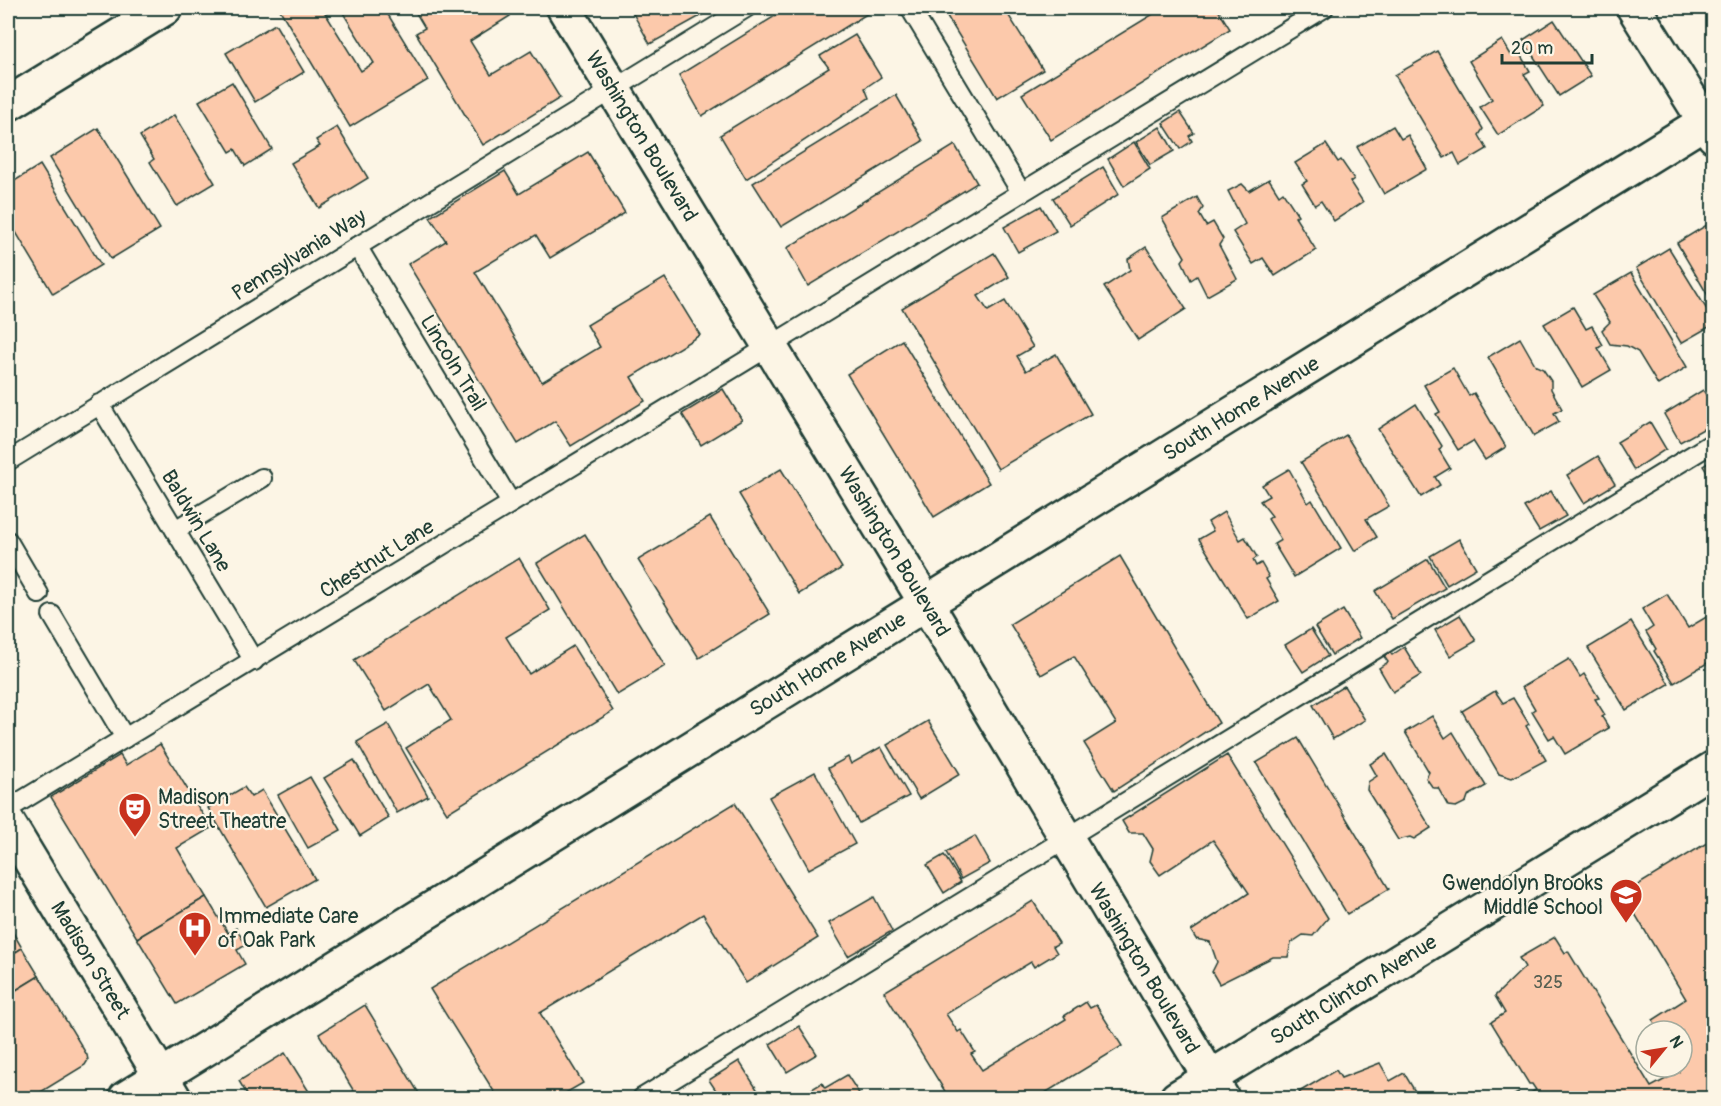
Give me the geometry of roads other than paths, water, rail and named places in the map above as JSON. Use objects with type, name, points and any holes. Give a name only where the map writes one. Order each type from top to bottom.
[{"type":"street","points":[[8,104],[165,8]]},
{"type":"street","name":"Washington Boulevard","points":[[564,8],[926,603],[1216,1088]]},
{"type":"street","points":[[1634,8],[1710,125]]},
{"type":"street","name":"South Home Avenue","points":[[126,1098],[168,1087],[926,603],[1710,125]]},
{"type":"street","name":"South Clinton Avenue","points":[[1177,1098],[1216,1088],[1713,768]]},
{"type":"street","name":"Madison Street","points":[[8,823],[168,1087]]},
{"type":"lane","name":"Pennsylvania Way","points":[[8,461],[746,8]]},
{"type":"lane","points":[[910,8],[1021,192]]},
{"type":"lane","name":"Chestnut Lane","points":[[8,809],[1324,8]]},
{"type":"lane","name":"Lincoln Trail","points":[[357,246],[511,503]]},
{"type":"lane","name":"Baldwin Lane","points":[[99,404],[254,661]]},
{"type":"lane","points":[[642,1098],[1713,442]]},
{"type":"lane","points":[[175,530],[262,478]]},
{"type":"lane","points":[[8,541],[39,594]]},
{"type":"lane","points":[[52,615],[125,738]]},
{"type":"place","name":"Madison Street Theatre","points":[[135,838]]},
{"type":"place","name":"Gwendolyn Brooks Middle School","points":[[1626,924]]},
{"type":"place","name":"Immediate Care of Oak Park","points":[[195,957]]}]
